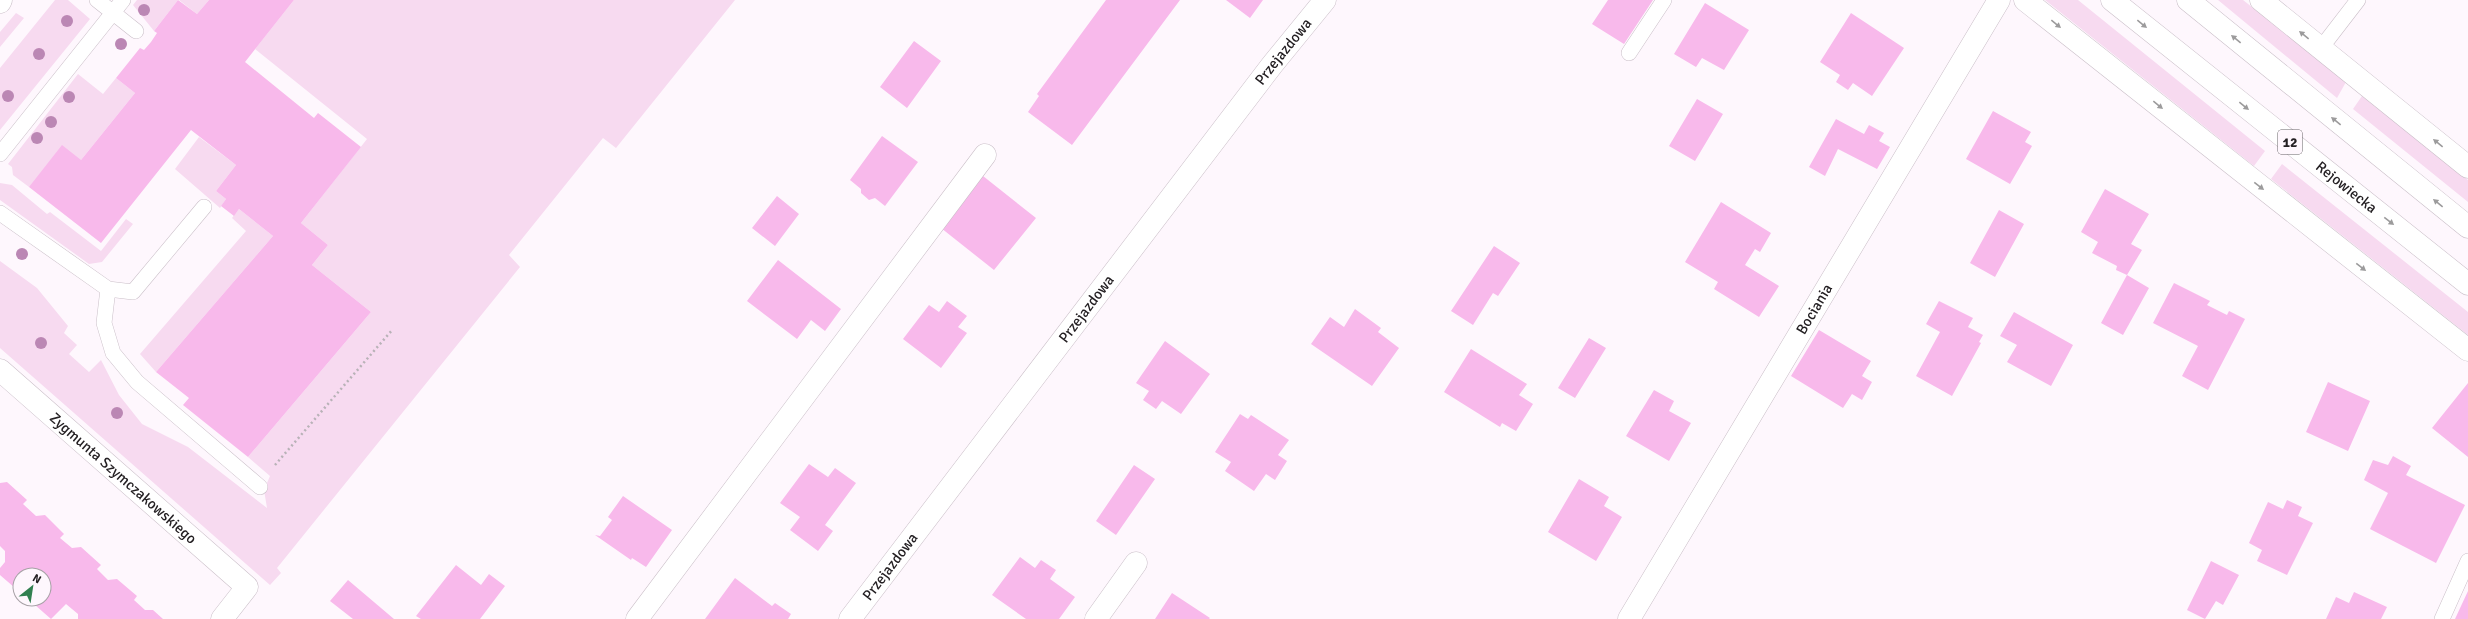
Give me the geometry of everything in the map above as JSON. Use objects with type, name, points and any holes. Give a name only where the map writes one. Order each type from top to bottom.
[{"type":"main road","name":"Przejazdowa","points":[[850,619],[1272,65],[1325,0]]},
{"type":"main road","name":"Bociania","points":[[1629,619],[1999,0]]},
{"type":"main road","points":[[2025,0],[2468,350]]},
{"type":"main road","name":"Rejowiecka","points":[[2112,0],[2468,284]]},
{"type":"main road","points":[[2188,0],[2468,227]]},
{"type":"main road","points":[[2261,0],[2468,167]]},
{"type":"main road","points":[[637,619],[985,155]]},
{"type":"main road","name":"Zygmunta Szymczakowskiego","points":[[0,370],[247,587],[222,619]]},
{"type":"main road","points":[[1096,619],[1136,563]]},
{"type":"lane","points":[[97,0],[136,32]]},
{"type":"lane","points":[[0,154],[123,0]]},
{"type":"lane","points":[[1629,53],[1664,0]]},
{"type":"lane","points":[[2321,48],[2358,0]]},
{"type":"lane","points":[[0,213],[108,289],[133,292],[204,207]]},
{"type":"lane","points":[[108,289],[104,323],[113,353],[137,382],[260,487]]},
{"type":"lane","points":[[2442,619],[2468,562]]},
{"type":"path","points":[[271,470],[393,328]]},
{"type":"shaded area","points":[[55,0],[68,0],[90,19],[0,130],[0,68]]},
{"type":"shaded area","points":[[137,0],[178,0],[154,31],[133,5]]},
{"type":"shaded area","points":[[179,0],[209,0],[197,14]]},
{"type":"shaded area","points":[[294,0],[735,0],[616,148],[603,138],[509,255],[520,267],[277,568],[281,573],[270,585],[0,348],[0,261],[37,288],[68,326],[64,333],[77,345],[69,354],[89,372],[101,360],[119,395],[142,424],[188,447],[267,508],[264,490],[270,476],[248,457],[371,312],[312,265],[328,245],[301,223],[367,139],[255,49]]},
{"type":"shaded area","points":[[2045,0],[2078,0],[2265,151],[2254,166]]},
{"type":"shaded area","points":[[2218,0],[2243,0],[2346,82],[2337,98]]},
{"type":"shaded area","points":[[16,13],[24,18],[0,47],[0,32]]},
{"type":"shaded area","points":[[78,74],[103,94],[116,78],[135,93],[81,160],[29,187],[13,175],[12,167],[8,164]]},
{"type":"shaded area","points":[[2362,96],[2468,180],[2468,202],[2353,109]]},
{"type":"shaded area","points":[[199,137],[236,165],[216,191],[226,199],[220,208],[175,169]]},
{"type":"shaded area","points":[[2282,164],[2468,312],[2468,335],[2271,179]]},
{"type":"shaded area","points":[[0,183],[12,185],[47,214],[50,212],[101,251],[126,219],[133,224],[102,262],[89,264],[0,200]]},
{"type":"shaded area","points":[[239,209],[273,236],[156,372],[140,354],[246,231],[232,218]]},
{"type":"building","points":[[178,0],[197,14],[209,0],[294,0],[245,62],[314,118],[318,113],[361,147],[301,223],[328,245],[312,265],[371,312],[248,457],[183,405],[189,398],[156,372],[273,236],[239,209],[234,216],[221,206],[226,199],[216,191],[236,165],[191,130],[101,243],[29,187],[62,145],[81,160],[135,93],[116,78],[140,48],[144,50],[151,42],[157,33],[154,31]]},
{"type":"building","points":[[1106,0],[1180,0],[1072,145],[1028,112],[1039,96],[1037,94]]},
{"type":"building","points":[[1226,0],[1263,0],[1250,18]]},
{"type":"building","points":[[1608,0],[1653,0],[1624,44],[1592,24]]},
{"type":"building","points":[[1705,3],[1749,30],[1724,70],[1702,58],[1696,67],[1674,54]]},
{"type":"building","points":[[1851,13],[1904,48],[1872,96],[1853,83],[1848,90],[1836,82],[1840,75],[1820,62]]},
{"type":"building","points":[[914,41],[941,61],[907,108],[880,87]]},
{"type":"building","points":[[1697,99],[1723,114],[1695,161],[1669,146]]},
{"type":"building","points":[[1993,111],[2031,132],[2025,142],[2032,146],[2010,184],[1966,159]]},
{"type":"building","points":[[1836,119],[1864,134],[1869,125],[1884,133],[1879,141],[1890,147],[1877,169],[1838,149],[1825,176],[1809,167]]},
{"type":"building","points":[[882,136],[918,162],[885,206],[875,198],[869,200],[861,193],[861,189],[850,180]]},
{"type":"building","points":[[983,176],[1036,218],[994,270],[941,228]]},
{"type":"building","points":[[2105,189],[2149,214],[2131,244],[2142,250],[2127,275],[2116,270],[2117,266],[2092,253],[2098,242],[2081,232]]},
{"type":"building","points":[[777,196],[799,214],[775,246],[752,228]]},
{"type":"building","points":[[1721,202],[1771,233],[1760,252],[1755,249],[1745,265],[1779,286],[1759,317],[1714,289],[1718,282],[1685,262]]},
{"type":"building","points":[[1999,210],[2024,224],[1995,277],[1970,263]]},
{"type":"building","points":[[1494,246],[1520,263],[1498,296],[1493,293],[1473,325],[1451,311]]},
{"type":"building","points":[[778,260],[841,309],[825,331],[811,320],[797,339],[747,301]]},
{"type":"building","points":[[2127,275],[2149,288],[2123,335],[2101,323]]},
{"type":"building","points":[[2174,283],[2210,301],[2207,305],[2227,315],[2229,311],[2245,319],[2208,390],[2182,376],[2198,346],[2153,323]]},
{"type":"building","points":[[947,301],[967,316],[958,327],[967,333],[941,368],[903,339],[929,305],[939,312]]},
{"type":"building","points":[[1939,301],[1973,318],[1968,327],[1983,335],[1979,342],[1981,343],[1952,396],[1916,376],[1940,332],[1926,324]]},
{"type":"building","points":[[1355,309],[1381,328],[1378,332],[1399,348],[1372,386],[1311,344],[1330,317],[1344,327]]},
{"type":"building","points":[[2014,312],[2073,345],[2051,386],[2007,362],[2017,345],[2000,336]]},
{"type":"building","points":[[1819,330],[1871,361],[1862,376],[1872,382],[1862,400],[1852,394],[1843,408],[1791,376]]},
{"type":"building","points":[[1589,338],[1606,348],[1575,398],[1558,388]]},
{"type":"building","points":[[1165,341],[1210,374],[1181,414],[1162,401],[1156,409],[1143,400],[1149,391],[1136,383]]},
{"type":"building","points":[[1471,349],[1527,384],[1519,395],[1533,404],[1516,431],[1502,423],[1500,427],[1444,392]]},
{"type":"building","points":[[2328,382],[2370,401],[2348,451],[2306,432]]},
{"type":"building","points":[[2468,383],[2468,457],[2432,428]]},
{"type":"building","points":[[1654,390],[1674,401],[1669,411],[1691,423],[1669,461],[1626,436]]},
{"type":"building","points":[[1240,414],[1248,419],[1251,415],[1289,440],[1278,455],[1287,461],[1275,480],[1266,474],[1254,491],[1225,471],[1231,462],[1215,452]]},
{"type":"building","points":[[2393,456],[2411,466],[2406,475],[2465,505],[2436,563],[2370,529],[2388,493],[2364,480],[2373,460],[2388,465]]},
{"type":"building","points":[[809,464],[828,477],[835,468],[856,483],[825,525],[833,531],[818,551],[790,530],[800,517],[780,503]]},
{"type":"building","points":[[1134,465],[1155,479],[1116,535],[1096,521]]},
{"type":"building","points":[[1579,479],[1609,497],[1604,506],[1622,517],[1596,561],[1548,532]]},
{"type":"building","points":[[7,482],[27,500],[23,504],[36,516],[45,515],[64,534],[60,538],[72,548],[81,547],[101,565],[97,569],[108,580],[117,579],[137,596],[134,600],[145,610],[153,610],[163,619],[78,619],[78,614],[66,604],[51,619],[37,607],[52,607],[52,567],[12,567],[12,585],[0,575],[0,568],[5,562],[5,551],[0,546],[0,483]]},
{"type":"building","points":[[623,496],[672,530],[646,567],[632,558],[631,560],[595,535],[600,536],[612,520],[608,517]]},
{"type":"building","points":[[2287,500],[2302,507],[2298,516],[2313,523],[2287,575],[2257,561],[2262,550],[2249,543],[2268,502],[2283,509]]},
{"type":"building","points":[[1020,557],[1035,568],[1041,560],[1056,570],[1050,579],[1075,597],[1059,619],[1026,619],[992,595]]},
{"type":"building","points":[[2211,561],[2239,575],[2223,605],[2216,601],[2205,619],[2187,610]]},
{"type":"building","points":[[456,565],[481,585],[489,574],[505,586],[480,619],[421,619],[416,616]]},
{"type":"building","points":[[735,578],[772,606],[775,603],[791,614],[788,619],[705,619]]},
{"type":"building","points":[[348,580],[394,619],[353,619],[330,601]]},
{"type":"building","points":[[2468,591],[2468,619],[2455,619]]},
{"type":"building","points":[[2354,592],[2387,607],[2381,619],[2326,619],[2336,597],[2349,603]]},
{"type":"building","points":[[1172,593],[1210,618],[1155,619]]}]
